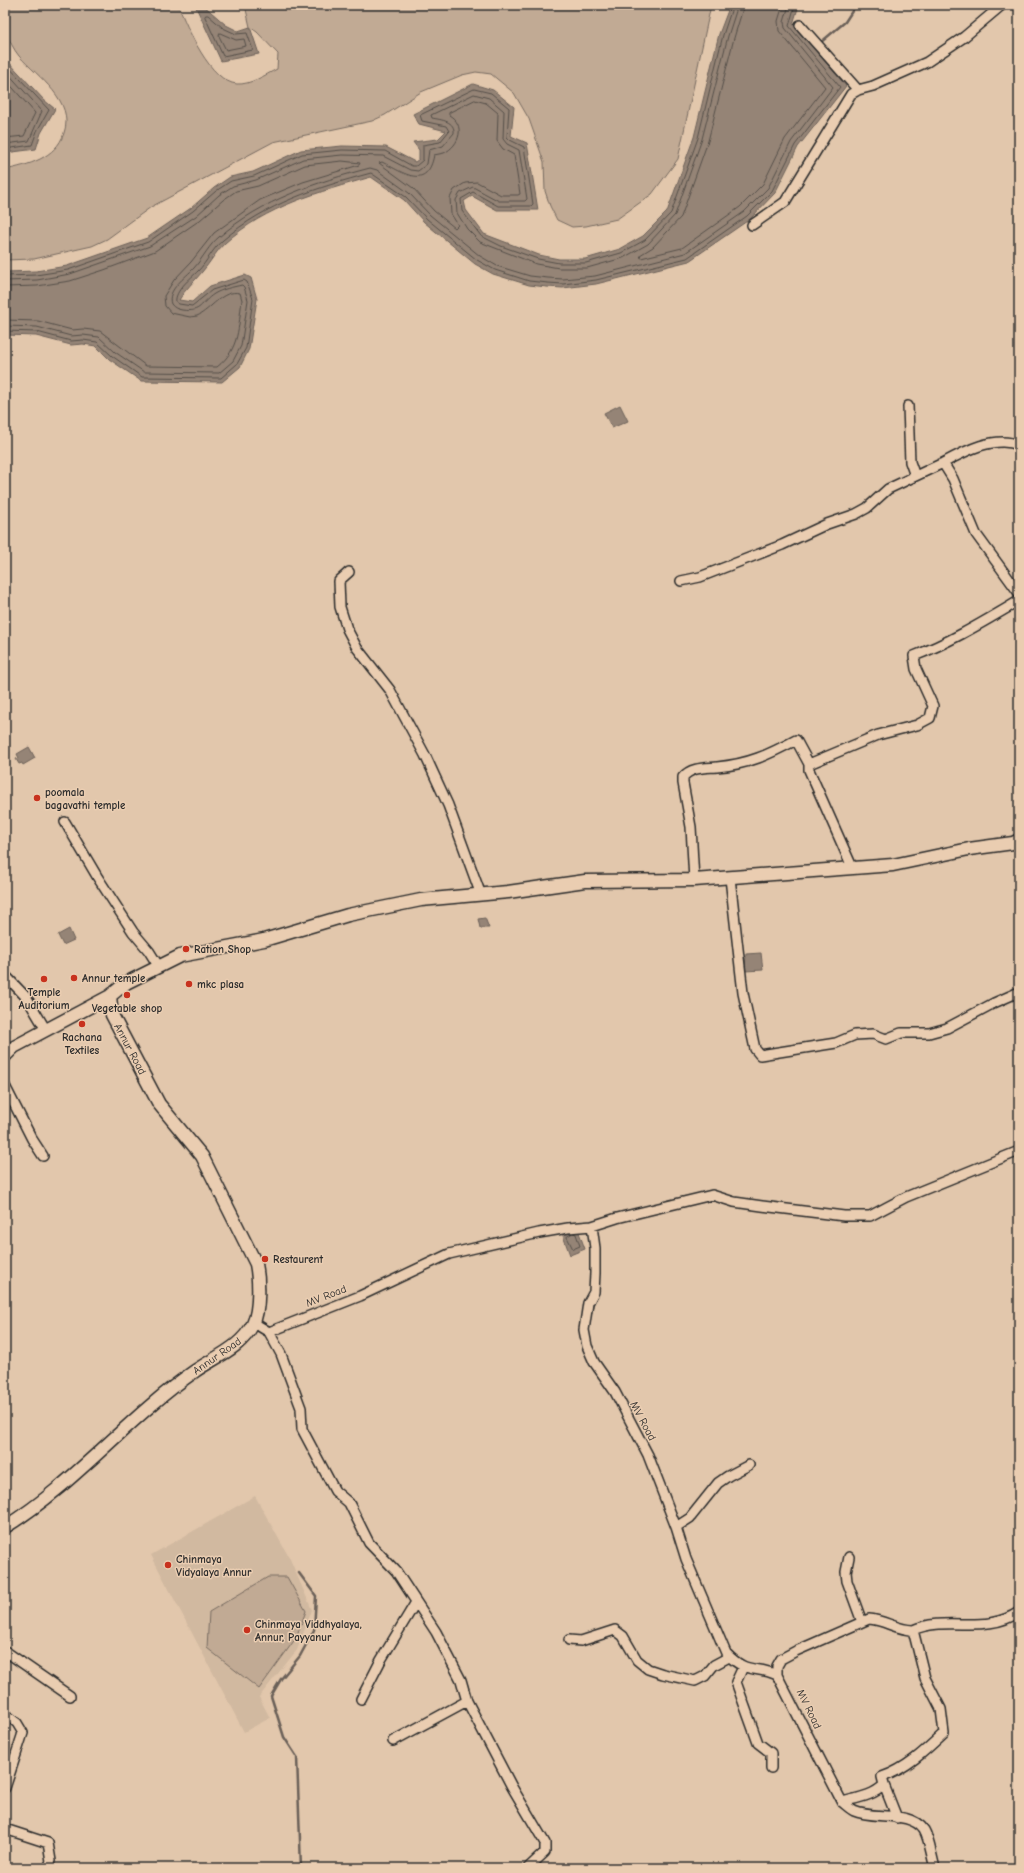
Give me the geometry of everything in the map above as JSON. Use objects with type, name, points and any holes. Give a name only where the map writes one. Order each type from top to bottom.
[{"type":"main road","points":[[5,1056],[14,1047],[110,996],[126,983],[180,956],[264,940],[348,915],[421,900],[481,895],[585,881],[694,880],[893,865],[969,849],[1013,843],[1019,840]]},
{"type":"main road","name":"Annur Road","points":[[5,1527],[39,1505],[162,1395],[196,1370],[237,1344],[254,1323],[259,1279],[256,1264],[202,1156],[159,1104],[112,1015],[110,996]]},
{"type":"street","points":[[752,225],[785,202],[851,94],[927,62],[964,37],[1002,5]]},
{"type":"street","points":[[800,25],[858,90]]},
{"type":"street","points":[[908,406],[910,462],[915,476]]},
{"type":"street","points":[[681,581],[700,577],[782,545],[827,524],[856,514],[867,508],[888,489],[968,450],[994,443],[1010,441],[1019,445]]},
{"type":"street","points":[[944,463],[953,479],[976,534],[1019,593]]},
{"type":"street","points":[[349,572],[339,581],[340,607],[347,630],[357,648],[390,690],[425,755],[448,805],[481,895]]},
{"type":"street","points":[[809,764],[878,735],[917,725],[930,718],[933,706],[916,669],[914,656],[932,649],[963,633],[1019,601]]},
{"type":"street","points":[[694,880],[692,833],[683,778],[686,774],[698,768],[738,764],[760,758],[796,740],[809,764],[809,770],[853,869]]},
{"type":"street","points":[[65,822],[98,878],[133,932],[149,951],[159,967]]},
{"type":"street","points":[[730,878],[743,993],[755,1049],[760,1055],[836,1043],[855,1035],[873,1034],[886,1039],[901,1033],[929,1033],[947,1028],[994,1002],[1019,992]]},
{"type":"street","points":[[5,975],[27,998],[46,1030]]},
{"type":"street","points":[[5,1086],[32,1139],[44,1156]]},
{"type":"street","points":[[592,1226],[617,1218],[712,1195],[734,1202],[762,1206],[844,1216],[870,1216],[906,1197],[1019,1151]]},
{"type":"street","name":"MV Road","points":[[269,1332],[360,1296],[449,1254],[539,1233],[592,1226],[595,1248],[595,1273],[594,1292],[588,1303],[584,1330],[587,1346],[594,1362],[615,1392],[648,1455],[676,1526],[686,1559],[723,1647],[729,1657],[736,1664],[778,1675],[842,1802]]},
{"type":"street","points":[[254,1323],[269,1332],[281,1354],[301,1408],[302,1429],[335,1491],[349,1503],[369,1543],[396,1571],[436,1632],[461,1680],[467,1701],[512,1787],[545,1842],[545,1852],[528,1868]]},
{"type":"street","points":[[676,1526],[690,1518],[718,1484],[728,1476],[749,1465]]},
{"type":"street","points":[[849,1557],[846,1572],[847,1581],[862,1622]]},
{"type":"street","points":[[360,1699],[416,1602]]},
{"type":"street","points":[[778,1675],[777,1666],[781,1659],[869,1619],[879,1620],[902,1630],[913,1630],[923,1626],[986,1625],[1009,1619],[1019,1612]]},
{"type":"street","points":[[569,1640],[581,1641],[615,1630],[622,1636],[637,1660],[648,1669],[695,1680],[705,1676],[714,1665],[729,1657]]},
{"type":"street","points":[[897,1818],[882,1777],[897,1772],[925,1751],[944,1733],[940,1709],[925,1678],[913,1630]]},
{"type":"street","points":[[5,1651],[70,1696]]},
{"type":"street","points":[[743,1667],[736,1682],[758,1743],[771,1753],[771,1768]]},
{"type":"street","points":[[393,1741],[467,1701]]},
{"type":"street","points":[[5,1714],[17,1723],[23,1733],[5,1788]]},
{"type":"street","points":[[842,1802],[867,1795],[878,1790],[884,1785]]},
{"type":"street","points":[[842,1802],[855,1811],[913,1821],[924,1830],[935,1868]]},
{"type":"street","points":[[5,1829],[48,1843],[51,1861],[48,1868]]},
{"type":"shaded area","points":[[5,5],[178,5],[187,26],[209,64],[227,81],[242,84],[262,77],[277,69],[278,54],[257,32],[250,27],[245,5],[711,5],[678,159],[652,194],[617,219],[586,226],[572,227],[557,220],[545,191],[544,162],[529,119],[514,93],[491,74],[476,72],[462,75],[421,92],[385,115],[372,121],[273,142],[151,207],[107,239],[92,246],[34,259],[5,260],[5,170],[32,163],[55,149],[64,133],[66,121],[60,100],[53,90],[15,51],[5,29]]},
{"type":"shaded area","name":"Chinmaya Viddhyalaya, Annur, Payyanur","points":[[255,1496],[290,1559],[312,1610],[297,1650],[259,1697],[270,1718],[244,1732],[151,1555]]},
{"type":"shaded area","points":[[268,1577],[287,1577],[306,1611],[296,1638],[259,1689],[207,1648],[209,1612]]},
{"type":"water","points":[[195,5],[203,5],[226,25],[238,31],[250,27],[259,54],[221,61]]},
{"type":"water","points":[[730,5],[799,5],[793,24],[846,86],[798,147],[775,193],[750,219],[689,261],[596,284],[563,288],[529,285],[493,274],[475,264],[424,222],[404,200],[371,177],[332,188],[294,202],[258,219],[225,243],[184,292],[179,300],[192,302],[210,286],[245,275],[251,278],[257,299],[249,349],[240,367],[222,382],[141,381],[109,359],[96,346],[83,344],[71,345],[36,336],[5,335],[5,272],[36,271],[67,266],[147,238],[191,208],[214,188],[230,177],[253,172],[301,150],[342,146],[386,147],[415,162],[419,159],[419,150],[413,142],[438,139],[446,131],[419,124],[413,114],[473,84],[493,90],[514,107],[511,136],[527,143],[538,210],[497,210],[472,196],[464,201],[466,210],[484,234],[539,255],[559,259],[585,259],[620,249],[643,236],[667,212],[694,137],[719,34]]},
{"type":"water","points":[[5,58],[44,100],[55,109],[41,133],[36,149],[5,153]]},
{"type":"water","points":[[620,405],[628,421],[612,428],[604,413]]},
{"type":"water","points":[[29,747],[35,758],[23,765],[22,763],[19,764],[16,759],[19,758],[17,754]]},
{"type":"water","points":[[485,918],[489,928],[480,928],[478,919]]},
{"type":"water","points":[[69,929],[74,940],[63,945],[58,935]]},
{"type":"water","points":[[761,953],[763,970],[745,971],[746,954]]},
{"type":"water","points":[[577,1227],[585,1249],[570,1255],[562,1233]]},
{"type":"waterway","points":[[820,43],[845,22],[856,5]]},
{"type":"waterway","points":[[299,1573],[316,1596],[314,1630],[300,1656],[281,1679],[271,1696],[284,1737],[297,1757],[301,1868]]},
{"type":"place","name":"poomala bagavathi temple","points":[[37,798]]},
{"type":"place","name":"Ration Shop","points":[[186,949]]},
{"type":"place","name":"Annur temple","points":[[74,978]]},
{"type":"place","name":"Temple Auditorium","points":[[44,979]]},
{"type":"place","name":"mkc plasa","points":[[189,984]]},
{"type":"place","name":"Vegetable shop","points":[[127,995]]},
{"type":"place","name":"Rachana Textiles","points":[[82,1024]]},
{"type":"place","name":"Restaurent","points":[[265,1259]]},
{"type":"place","name":"Chinmaya Vidyalaya Annur","points":[[168,1565]]},
{"type":"place","name":"Chinmaya Viddhyalaya, Annur, Payyanur","points":[[247,1630]]}]
